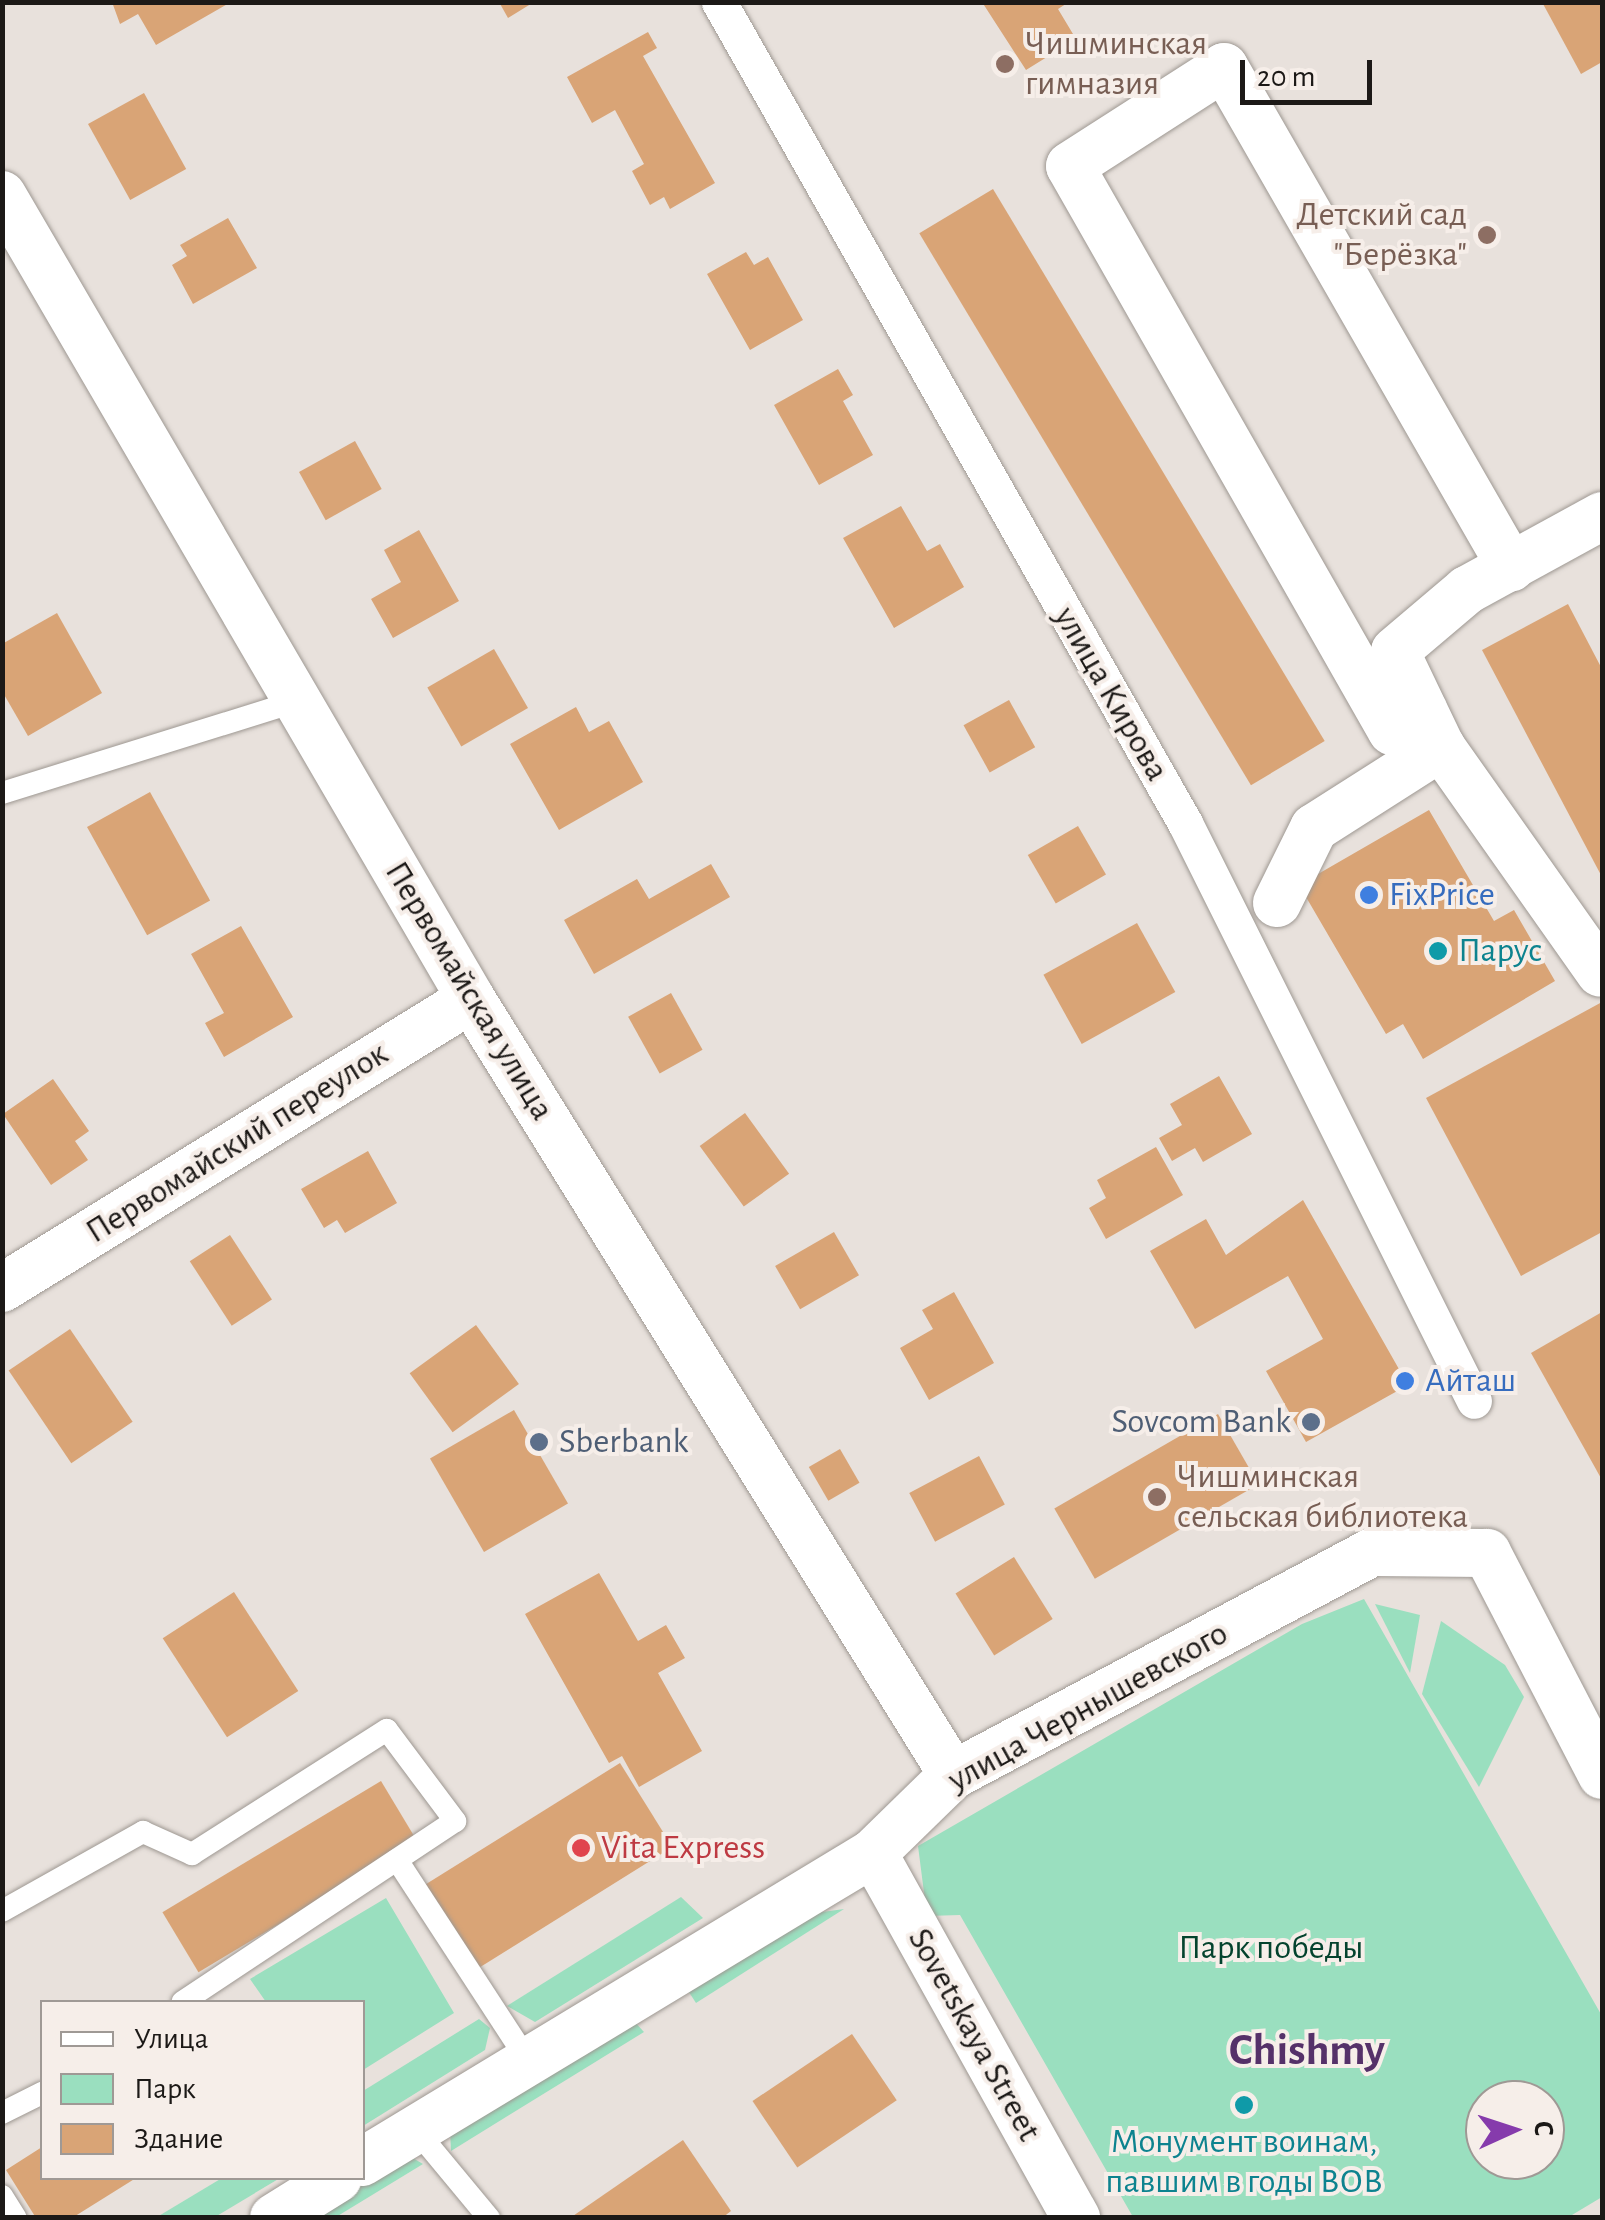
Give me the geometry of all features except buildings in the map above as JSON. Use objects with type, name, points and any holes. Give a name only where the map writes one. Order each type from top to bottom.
[{"type":"street","name":"улица Кирова","points":[[719,2],[1185,823],[1474,1400]]},
{"type":"street","points":[[1432,728],[1392,731],[1070,166],[1224,67],[1510,567]]},
{"type":"street","name":"Первомайская улица","points":[[2,196],[471,999],[953,1775]]},
{"type":"street","points":[[1599,528],[1467,590],[1395,651],[1432,728],[1600,972]]},
{"type":"street","points":[[1277,903],[1314,828],[1432,728]]},
{"type":"street","name":"Первомайский переулок","points":[[2,1288],[471,999]]},
{"type":"street","name":"улица Чернышевского","points":[[365,2160],[873,1854],[953,1775],[1372,1552],[1487,1553],[1602,1775]]},
{"type":"street","name":"Sovetskaya Street","points":[[873,1854],[1076,2218]]},
{"type":"street","points":[[274,2218],[335,2180]]},
{"type":"lane","points":[[2,793],[298,702]]},
{"type":"lane","points":[[2,1911],[143,1832],[192,1854],[388,1730],[454,1821],[186,2000]]},
{"type":"lane","points":[[396,1860],[528,2061]]},
{"type":"lane","points":[[2,2113],[40,2094]]},
{"type":"lane","points":[[415,2129],[489,2218]]},
{"type":"lane","points":[[2,2196],[16,2218]]},
{"type":"green space","name":"Парк победы","points":[[1364,1599],[1602,2016],[1602,2197],[1567,2218],[1133,2217],[960,1915],[927,1916],[918,1846],[1302,1624]]},
{"type":"green space","points":[[1375,1604],[1420,1615],[1410,1673]]},
{"type":"green space","points":[[1441,1621],[1505,1665],[1524,1697],[1479,1787],[1422,1694]]},
{"type":"green space","points":[[681,1897],[703,1918],[535,2022],[507,2006]]},
{"type":"green space","points":[[386,1898],[454,2013],[365,2069],[365,2000],[265,2000],[250,1979]]},
{"type":"green space","points":[[844,1909],[696,2003],[685,1986],[801,1915]]},
{"type":"green space","points":[[479,2019],[490,2028],[485,2050],[365,2125],[365,2090]]},
{"type":"green space","points":[[632,2019],[644,2032],[451,2151],[450,2129]]},
{"type":"green space","points":[[406,2154],[423,2164],[336,2217],[304,2218],[365,2180]]},
{"type":"green space","points":[[219,2180],[277,2180],[215,2217],[157,2217]]},
{"type":"place","name":"Чишминская гимназия","points":[[1005,64]]},
{"type":"place","name":"Детский сад \"Берёзка\"","points":[[1487,235]]},
{"type":"place","name":"FixPrice","points":[[1369,895]]},
{"type":"place","name":"Парус","points":[[1438,951]]},
{"type":"place","name":"Айташ","points":[[1405,1381]]},
{"type":"place","name":"Sovcom Bank","points":[[1311,1422]]},
{"type":"place","name":"Sberbank","points":[[539,1442]]},
{"type":"place","name":"Чишминская сельская библиотека","points":[[1157,1497]]},
{"type":"place","name":"Vita Express","points":[[581,1848]]},
{"type":"place","name":"Монумент воинам, павшим в годы ВОВ","points":[[1244,2105]]},
{"type":"district","name":"Chishmy","points":[[1307,2051]]}]
